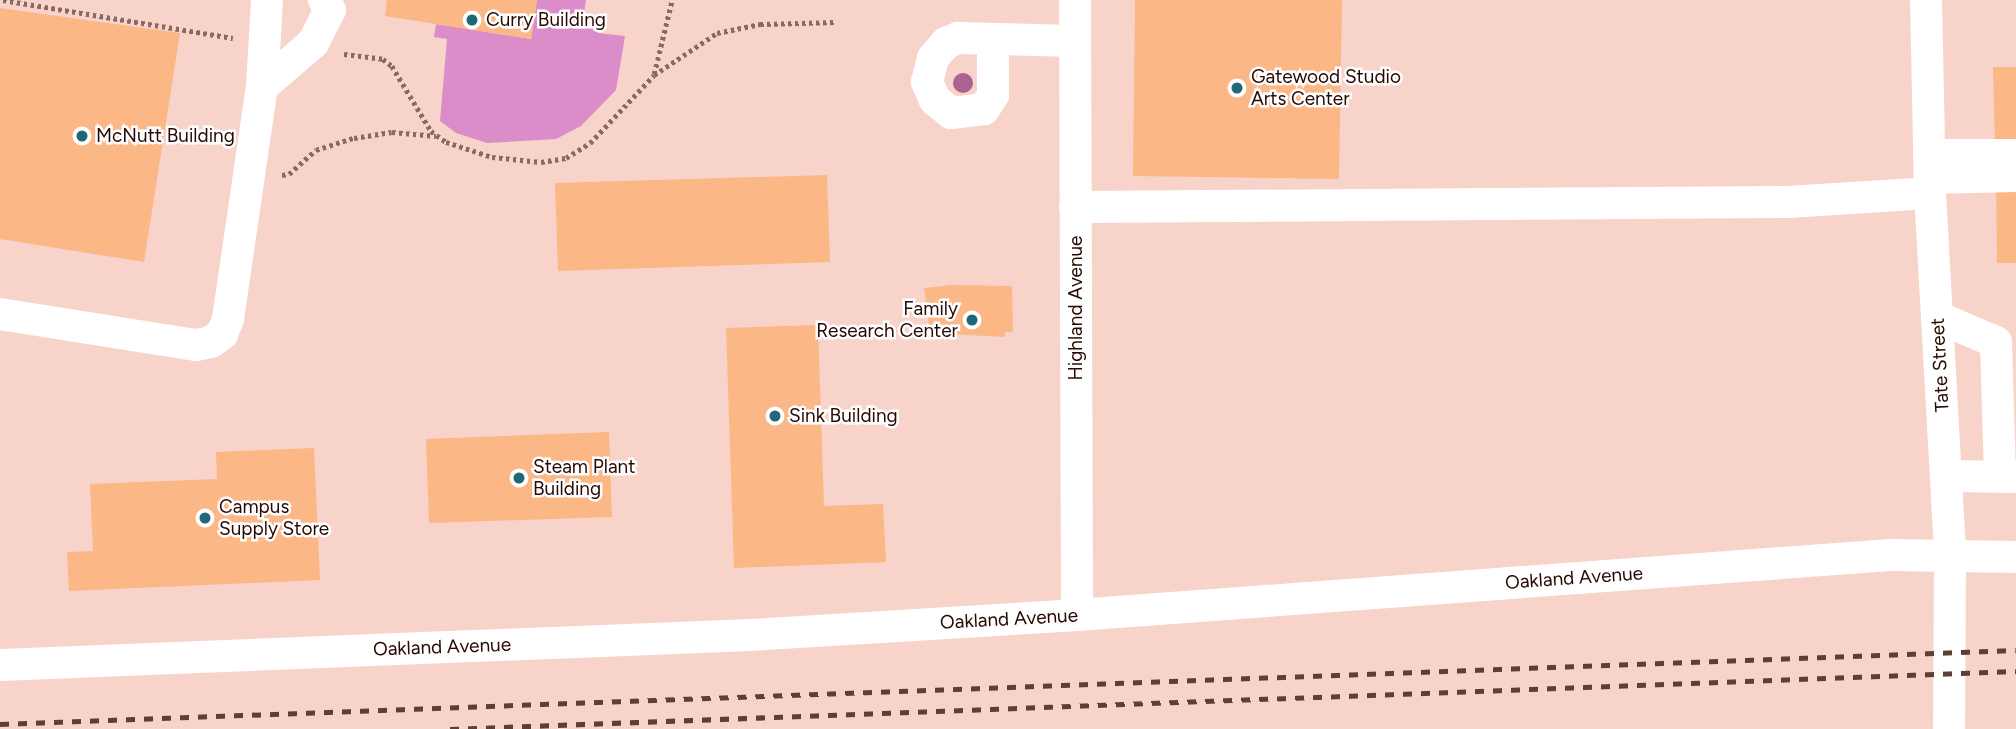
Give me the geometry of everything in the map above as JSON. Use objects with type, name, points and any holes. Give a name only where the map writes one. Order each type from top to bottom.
[{"type":"street","points":[[0,314],[196,345],[211,342],[222,334],[228,319],[262,87],[262,43],[267,0]]},
{"type":"street","points":[[262,87],[313,43],[330,10],[324,0]]},
{"type":"street","name":"Highland Avenue","points":[[1076,0],[1077,615]]},
{"type":"street","name":"Tate Street","points":[[1926,0],[1930,175],[1950,556],[1949,729]]},
{"type":"street","points":[[993,41],[1074,41]]},
{"type":"street","points":[[1075,207],[1788,202],[1930,175],[2016,155]]},
{"type":"street","points":[[1930,175],[2016,176]]},
{"type":"street","points":[[1937,317],[1996,342],[2008,477],[1946,476]]},
{"type":"street","name":"Oakland Avenue","points":[[0,666],[751,635],[1077,615],[1891,555],[2016,557]]},
{"type":"path","points":[[3,0],[262,43]]},
{"type":"path","points":[[654,75],[672,0]]},
{"type":"path","points":[[313,43],[339,53],[383,59],[438,136],[466,152],[541,162],[566,158],[613,122],[654,75],[696,45],[731,28],[836,22]]},
{"type":"path","points":[[250,176],[289,174],[316,150],[354,138],[392,132],[438,136]]},
{"type":"shaded area","points":[[537,0],[586,0],[583,20],[600,23],[598,33],[625,36],[616,90],[581,126],[556,139],[487,143],[456,133],[440,121],[447,39],[434,37],[436,24],[531,39]]},
{"type":"building","name":"Curry Building","points":[[387,0],[537,0],[531,39],[385,16]]},
{"type":"building","name":"Gatewood Studio Arts Center","points":[[1135,0],[1342,0],[1339,179],[1133,176]]},
{"type":"building","name":"McNutt Building","points":[[0,8],[180,33],[144,262],[0,239]]},
{"type":"building","points":[[1993,67],[2016,67],[2016,143],[1995,144]]},
{"type":"building","points":[[827,175],[830,262],[558,271],[555,183]]},
{"type":"building","points":[[1996,187],[2016,187],[2016,263],[1997,263]]},
{"type":"building","name":"Family Research Center","points":[[953,285],[1012,286],[1013,332],[1005,332],[1005,337],[930,333],[924,288]]},
{"type":"building","name":"Sink Building","points":[[818,325],[824,506],[883,504],[886,562],[734,568],[726,328]]},
{"type":"building","name":"Steam Plant Building","points":[[609,432],[612,517],[429,523],[426,439]]},
{"type":"building","name":"Campus Supply Store","points":[[314,448],[320,580],[69,591],[67,552],[93,551],[90,484],[217,479],[216,452]]},
{"type":"railway","points":[[0,724],[2016,650]]},
{"type":"railway","points":[[450,729],[2016,671]]},
{"type":"place","name":"Curry Building","points":[[472,20]]},
{"type":"place","name":"Gatewood Studio Arts Center","points":[[1237,88]]},
{"type":"place","name":"McNutt Building","points":[[82,136]]},
{"type":"place","name":"Family Research Center","points":[[972,320]]},
{"type":"place","name":"Sink Building","points":[[775,416]]},
{"type":"place","name":"Steam Plant Building","points":[[519,478]]},
{"type":"place","name":"Campus Supply Store","points":[[205,518]]}]
